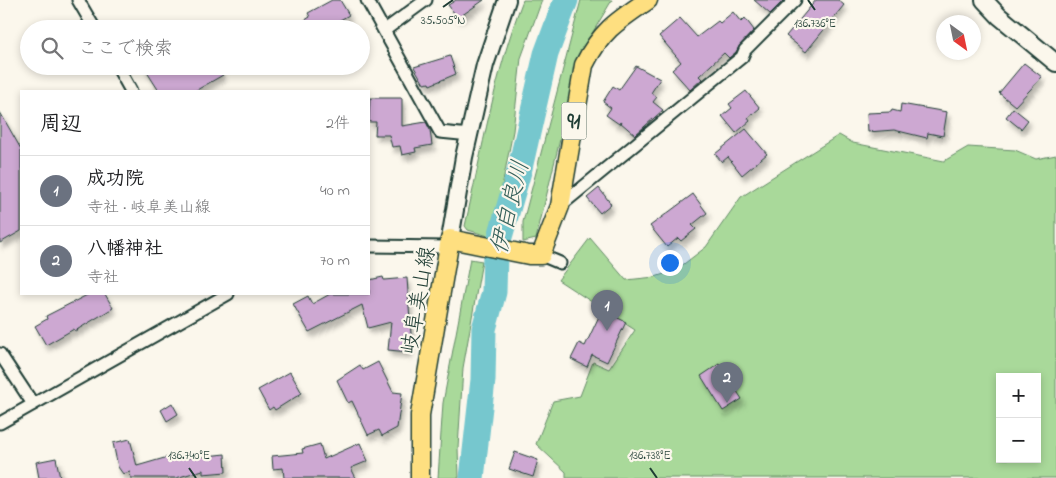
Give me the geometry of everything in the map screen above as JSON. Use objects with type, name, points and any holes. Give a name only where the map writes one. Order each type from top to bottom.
[{"type":"main road","name":"91","points":[[535,255],[560,206],[584,65],[594,44],[611,26],[648,0]]},
{"type":"main road","name":"岐阜美山線","points":[[420,478],[420,415],[454,242],[535,255]]},
{"type":"street","points":[[78,0],[90,20]]},
{"type":"street","points":[[367,0],[440,132],[470,135]]},
{"type":"street","points":[[385,30],[426,0]]},
{"type":"street","points":[[370,246],[454,242],[464,158],[485,65],[507,0]]},
{"type":"street","points":[[560,206],[742,57],[745,50],[795,0]]},
{"type":"street","points":[[984,0],[999,16],[1056,63]]},
{"type":"street","points":[[122,75],[130,90]]},
{"type":"street","points":[[535,255],[560,263]]},
{"type":"street","points":[[0,423],[226,295]]},
{"type":"street","points":[[0,354],[33,404]]},
{"type":"green space","points":[[523,0],[542,0],[521,58],[513,131],[492,237],[468,230],[465,226],[497,83]]},
{"type":"green space","points":[[581,0],[612,0],[581,52],[536,239],[523,242],[523,222]]},
{"type":"green space","points":[[839,135],[853,143],[944,161],[968,147],[1015,150],[1036,159],[1056,155],[1056,478],[566,478],[566,472],[536,444],[553,401],[580,396],[593,362],[609,369],[635,330],[558,280],[590,238],[626,280],[655,277],[676,270],[706,247],[741,197]]},
{"type":"green space","points":[[470,259],[482,261],[463,368],[458,448],[459,478],[438,478],[443,403]]},
{"type":"building","points":[[332,0],[340,0],[349,15],[340,20],[305,20],[310,17],[308,13]]},
{"type":"building","points":[[456,0],[484,0],[458,18],[448,5]]},
{"type":"building","points":[[754,0],[784,0],[770,14]]},
{"type":"building","points":[[816,0],[838,0],[844,5],[806,52],[786,36]]},
{"type":"building","points":[[733,12],[741,22],[745,18],[754,30],[729,58],[724,53],[699,76],[702,79],[690,90],[672,70],[681,62],[659,36],[680,18],[697,37],[718,21],[720,23]]},
{"type":"building","points":[[450,56],[456,74],[430,85],[429,83],[424,84],[414,67]]},
{"type":"building","points":[[1024,63],[1042,77],[1015,106],[999,93]]},
{"type":"building","points":[[636,66],[660,79],[651,93],[657,97],[653,102],[663,110],[635,135],[620,122],[619,124],[606,115],[611,108],[603,102],[613,86],[619,90]]},
{"type":"building","points":[[149,75],[223,75],[197,90],[158,90]]},
{"type":"building","points":[[746,91],[760,108],[748,118],[750,121],[736,133],[722,116],[732,108],[729,104]]},
{"type":"building","points":[[370,98],[402,98],[402,126],[426,122],[430,130],[432,145],[415,148],[416,152],[402,155],[400,146],[392,147],[389,135],[375,135],[376,122],[370,122]]},
{"type":"building","points":[[901,104],[947,112],[943,136],[928,133],[927,138],[894,130],[868,132],[867,113],[891,112],[892,110],[900,112]]},
{"type":"building","points":[[1013,108],[1028,120],[1021,129],[1006,117]]},
{"type":"building","points":[[0,112],[20,147],[20,232],[0,243]]},
{"type":"building","points":[[746,129],[767,154],[742,175],[728,157],[722,162],[715,154]]},
{"type":"building","points":[[599,188],[611,204],[600,213],[587,198]]},
{"type":"building","points":[[693,194],[707,213],[692,225],[696,229],[681,241],[678,238],[667,247],[650,226]]},
{"type":"building","points":[[383,277],[384,280],[407,278],[411,334],[409,352],[388,350],[391,322],[368,328],[362,305],[309,332],[293,304],[308,296],[312,304],[328,295],[370,295],[370,280]]},
{"type":"building","points":[[87,295],[106,295],[113,308],[75,331],[74,329],[46,345],[35,326],[47,319],[46,316]]},
{"type":"building","points":[[602,310],[626,322],[607,362],[592,355],[587,367],[571,359],[579,343],[585,346]]},
{"type":"building","points":[[378,362],[393,392],[402,393],[397,428],[382,436],[379,430],[368,435],[352,401],[348,403],[337,380],[360,365],[363,370]]},
{"type":"building","points":[[719,364],[742,399],[723,411],[701,376]]},
{"type":"building","points":[[290,372],[302,393],[275,410],[273,407],[269,410],[258,390]]},
{"type":"building","points":[[172,403],[178,414],[167,421],[161,410]]},
{"type":"building","points":[[130,439],[137,466],[185,452],[187,458],[225,454],[226,472],[203,474],[203,470],[176,478],[131,478],[130,472],[123,474],[118,467],[113,443]]},
{"type":"building","points":[[360,443],[368,461],[351,468],[356,478],[284,478],[283,468],[273,469],[272,456],[303,453],[302,449],[320,444],[324,459]]},
{"type":"building","points":[[515,452],[538,460],[533,477],[509,469]]},
{"type":"building","points":[[56,458],[60,478],[39,478],[36,462]]},
{"type":"waterway","name":"伊自良川","points":[[472,478],[483,380],[484,329],[494,292],[495,254],[520,168],[546,54],[566,0]]},
{"type":"place","name":"成功院","points":[[607,331]]},
{"type":"place","name":"八幡神社","points":[[727,403]]}]
